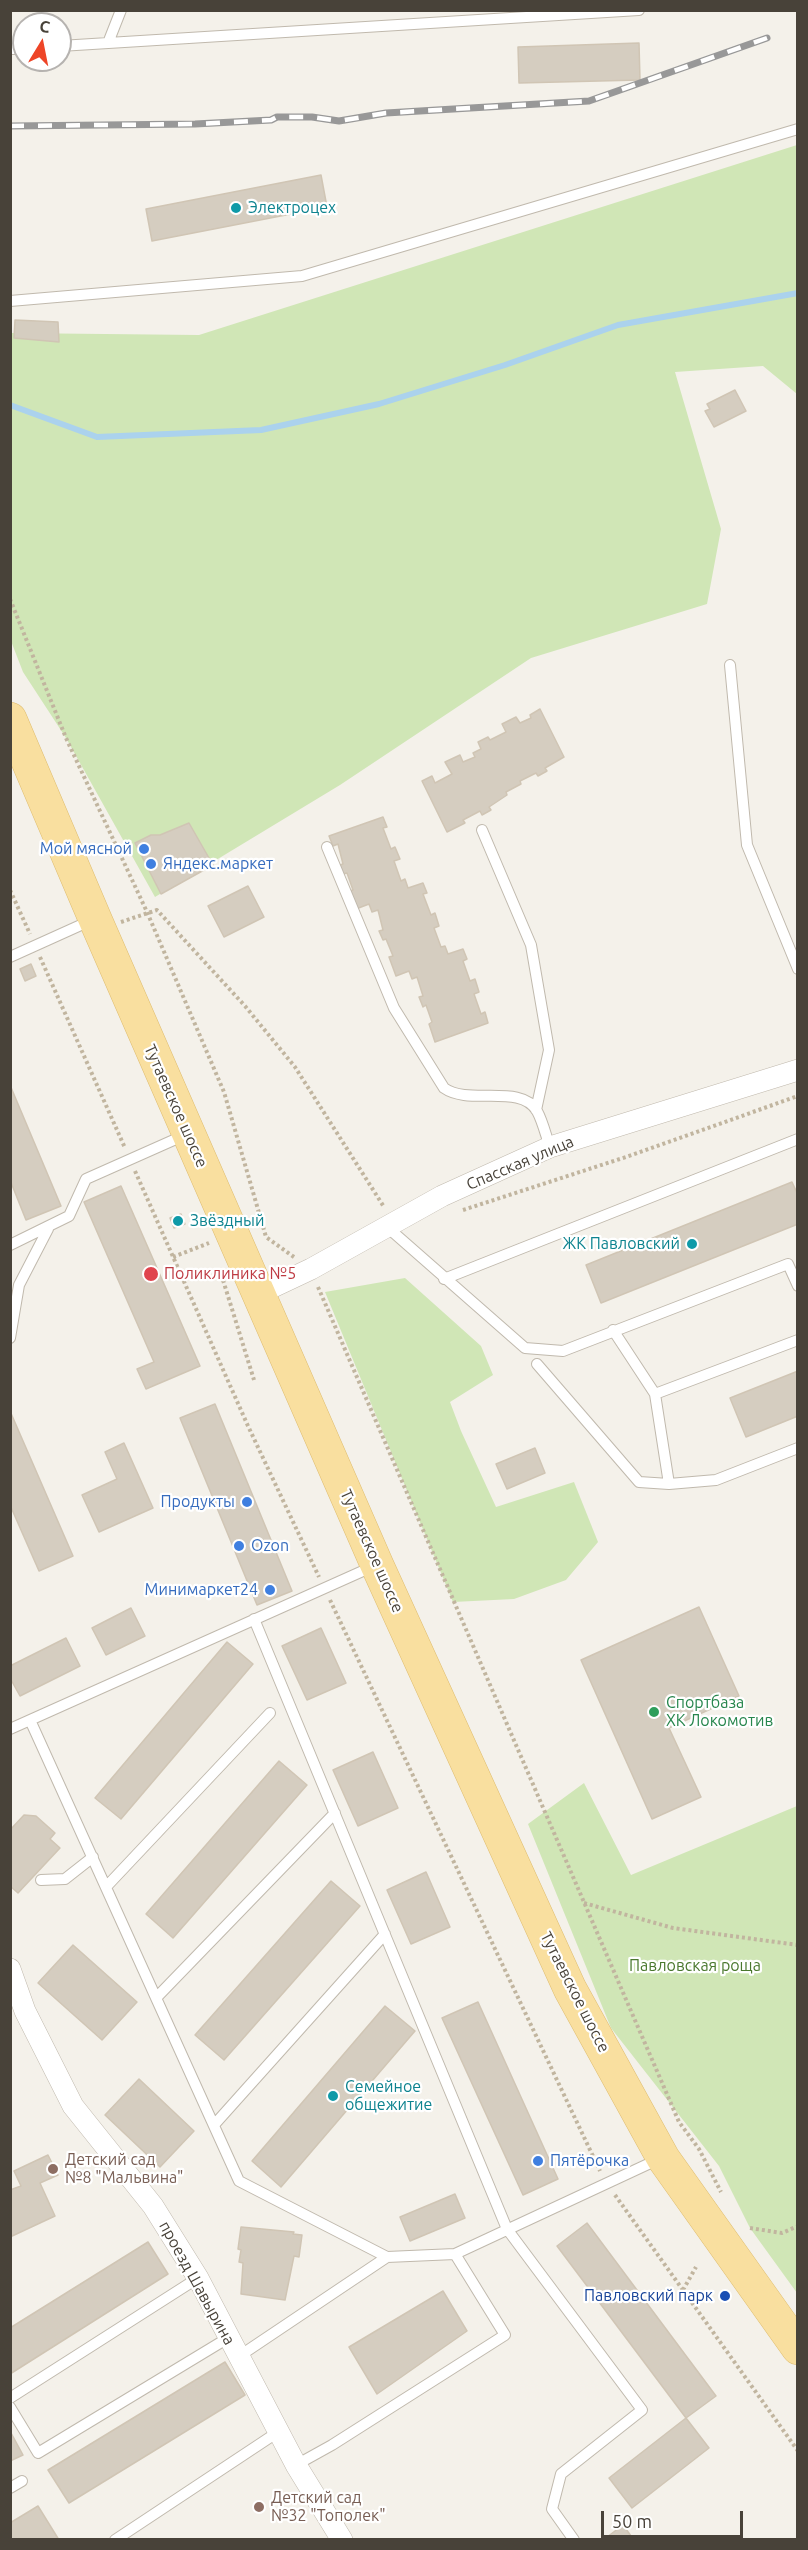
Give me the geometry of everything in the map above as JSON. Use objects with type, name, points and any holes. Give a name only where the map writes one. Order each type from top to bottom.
[{"type":"main road","name":"Тутаевское шоссе","points":[[10,719],[97,925],[377,1564],[570,1989],[663,2158],[798,2348]]},
{"type":"street","name":"Спасская улица","points":[[258,1294],[310,1269],[442,1196],[550,1147],[798,1070]]},
{"type":"street","name":"проезд Шавырина","points":[[10,1969],[25,2011],[73,2106],[153,2206],[198,2278],[296,2465],[342,2540]]},
{"type":"lane","points":[[108,44],[121,10]]},
{"type":"lane","points":[[72,46],[639,10]]},
{"type":"lane","points":[[10,301],[302,276],[798,129]]},
{"type":"lane","points":[[730,665],[747,845],[798,969]]},
{"type":"lane","points":[[482,830],[531,945],[549,1050],[536,1110]]},
{"type":"lane","points":[[327,847],[394,1008],[444,1088],[452,1094],[518,1097],[527,1100],[536,1110],[550,1147]]},
{"type":"lane","points":[[10,957],[35,945],[97,925]]},
{"type":"lane","points":[[10,1245],[69,1216],[86,1179],[188,1134]]},
{"type":"lane","points":[[444,1280],[798,1139]]},
{"type":"lane","points":[[390,1224],[444,1280],[525,1348],[563,1352],[613,1330],[788,1264],[798,1286]]},
{"type":"lane","points":[[10,1338],[19,1285],[48,1228]]},
{"type":"lane","points":[[613,1330],[655,1394],[669,1484]]},
{"type":"lane","points":[[655,1394],[798,1340]]},
{"type":"lane","points":[[537,1364],[639,1482],[669,1484],[716,1480],[798,1448]]},
{"type":"lane","points":[[10,1729],[377,1564]]},
{"type":"lane","points":[[254,1619],[507,2229],[642,2410],[561,2474],[552,2510],[574,2540]]},
{"type":"lane","points":[[106,1887],[270,1713]]},
{"type":"lane","points":[[30,1720],[239,2181],[387,2257]]},
{"type":"lane","points":[[156,1998],[335,1813]]},
{"type":"lane","points":[[41,1880],[65,1879],[93,1857]]},
{"type":"lane","points":[[214,2125],[385,1934]]},
{"type":"lane","points":[[10,2407],[38,2453],[233,2347],[387,2257],[455,2254],[663,2158]]},
{"type":"lane","points":[[296,2465],[332,2445],[505,2335],[455,2254]]},
{"type":"lane","points":[[10,2398],[198,2278]]},
{"type":"lane","points":[[115,2540],[278,2432]]},
{"type":"lane","points":[[10,2488],[22,2481]]},
{"type":"path","points":[[10,599],[66,738],[147,912],[224,1092],[266,1237],[310,1269],[679,2122],[699,2149],[722,2194]]},
{"type":"path","points":[[10,890],[248,1426],[606,2183],[798,2451]]},
{"type":"path","points":[[97,925],[157,910],[245,1006],[295,1067],[390,1224]]},
{"type":"path","points":[[461,1211],[626,1157],[798,1096]]},
{"type":"path","points":[[173,1257],[209,1243],[212,1250]]},
{"type":"path","points":[[222,1279],[254,1380]]},
{"type":"path","points":[[584,1903],[673,1928],[798,1945]]},
{"type":"path","points":[[750,2228],[782,2233],[798,2226]]},
{"type":"path","points":[[683,2290],[696,2267]]},
{"type":"green space","points":[[797,145],[797,394],[763,366],[675,372],[721,529],[707,604],[531,658],[340,785],[155,897],[66,738],[23,672],[11,641],[11,333],[199,335]]},
{"type":"green space","points":[[405,1278],[481,1346],[493,1375],[450,1402],[496,1507],[574,1482],[598,1542],[566,1580],[514,1599],[453,1602],[325,1292]]},
{"type":"green space","name":"Павловская роща","points":[[584,1783],[631,1875],[797,1806],[797,2293],[750,2228],[719,2166],[611,2028],[528,1824]]},
{"type":"building","points":[[639,43],[640,80],[519,83],[518,47]]},
{"type":"building","name":"Электроцех","points":[[321,175],[327,207],[152,241],[146,209]]},
{"type":"building","points":[[15,320],[58,322],[59,342],[14,338]]},
{"type":"building","points":[[735,390],[746,411],[714,427],[705,411],[710,409],[707,404]]},
{"type":"building","points":[[540,709],[564,757],[545,768],[547,771],[538,776],[536,773],[520,781],[521,784],[506,792],[507,795],[489,807],[491,810],[482,815],[480,811],[463,820],[465,823],[447,832],[422,781],[432,776],[435,783],[452,774],[445,762],[460,755],[463,762],[475,757],[473,753],[481,749],[478,742],[488,737],[490,740],[506,732],[502,724],[516,717],[520,723],[531,718],[530,715]]},
{"type":"building","points":[[383,817],[387,827],[383,828],[391,849],[395,847],[400,859],[394,861],[401,881],[405,879],[408,888],[423,883],[427,893],[423,894],[431,915],[435,913],[439,926],[434,928],[441,947],[445,946],[448,954],[463,949],[467,959],[463,961],[470,981],[475,979],[479,992],[474,994],[481,1014],[485,1012],[488,1023],[435,1042],[429,1024],[432,1022],[426,1005],[423,1007],[419,997],[423,996],[417,977],[412,979],[409,971],[396,976],[389,957],[393,956],[386,939],[383,940],[379,931],[383,930],[378,910],[372,912],[369,904],[356,909],[349,891],[353,890],[347,873],[343,874],[340,865],[343,864],[338,844],[333,846],[329,836]]},
{"type":"building","points":[[189,823],[213,865],[161,894],[135,843],[151,835],[160,835]]},
{"type":"building","points":[[248,886],[264,917],[224,937],[208,906]]},
{"type":"building","points":[[31,964],[36,976],[25,981],[20,969]]},
{"type":"building","points":[[10,1085],[61,1206],[26,1220],[10,1180]]},
{"type":"building","name":"ЖК Павловский","points":[[792,1182],[798,1195],[798,1224],[601,1303],[586,1265]]},
{"type":"building","points":[[121,1186],[200,1366],[146,1389],[137,1369],[154,1362],[84,1202]]},
{"type":"building","name":"Звёздный","points":[[181,1214],[185,1224],[174,1228],[170,1218]]},
{"type":"building","points":[[798,1371],[798,1416],[746,1437],[730,1398]]},
{"type":"building","points":[[215,1404],[292,1591],[257,1605],[180,1418]]},
{"type":"building","points":[[10,1411],[73,1556],[39,1571],[10,1505]]},
{"type":"building","points":[[124,1443],[153,1508],[99,1532],[82,1495],[117,1479],[105,1452]]},
{"type":"building","points":[[535,1448],[545,1473],[507,1489],[496,1464]]},
{"type":"building","name":"Спортбаза ХК Локомотив","points":[[699,1607],[739,1696],[669,1728],[701,1797],[652,1819],[581,1660]]},
{"type":"building","points":[[131,1608],[145,1636],[106,1655],[92,1628]]},
{"type":"building","points":[[321,1628],[346,1683],[307,1700],[282,1646]]},
{"type":"building","points":[[66,1638],[80,1666],[20,1696],[10,1678],[10,1666]]},
{"type":"building","points":[[227,1642],[253,1664],[121,1819],[95,1798]]},
{"type":"building","points":[[373,1752],[398,1808],[358,1826],[333,1770]]},
{"type":"building","points":[[279,1761],[307,1785],[173,1938],[146,1914]]},
{"type":"building","points":[[24,1815],[36,1816],[55,1833],[50,1839],[60,1848],[18,1893],[10,1886],[10,1830]]},
{"type":"building","points":[[426,1872],[450,1927],[411,1944],[387,1890]]},
{"type":"building","points":[[331,1881],[360,1906],[224,2060],[195,2035]]},
{"type":"building","points":[[73,1945],[137,2002],[102,2040],[38,1983]]},
{"type":"building","points":[[478,2002],[558,2179],[523,2195],[442,2018]]},
{"type":"building","name":"Семейное общежитие","points":[[385,2006],[415,2031],[281,2187],[252,2161]]},
{"type":"building","points":[[139,2079],[194,2131],[160,2167],[105,2115]]},
{"type":"building","points":[[48,2155],[58,2175],[40,2183],[55,2216],[10,2237],[10,2190],[21,2186],[14,2171]]},
{"type":"building","points":[[455,2194],[465,2218],[410,2241],[400,2217]]},
{"type":"building","points":[[587,2223],[716,2396],[686,2418],[557,2246]]},
{"type":"building","points":[[241,2227],[294,2232],[293,2234],[302,2235],[299,2257],[294,2256],[285,2300],[241,2294],[243,2263],[239,2262],[241,2250],[238,2249]]},
{"type":"building","points":[[148,2242],[168,2274],[10,2374],[10,2328]]},
{"type":"building","points":[[443,2291],[467,2331],[377,2394],[349,2347]]},
{"type":"building","points":[[225,2362],[245,2395],[69,2503],[48,2470]]},
{"type":"building","points":[[686,2418],[709,2448],[632,2508],[609,2478]]},
{"type":"building","points":[[10,2431],[23,2455],[10,2461]]},
{"type":"building","points":[[38,2506],[59,2540],[10,2540],[10,2523]]},
{"type":"building","points":[[623,2525],[634,2540],[603,2540]]},
{"type":"waterway","points":[[10,405],[97,437],[261,430],[379,404],[505,365],[618,325],[798,293]]},
{"type":"railway","points":[[10,126],[195,124],[271,120],[277,117],[312,117],[339,121],[386,113],[589,101],[767,38]]},
{"type":"place","name":"Электроцех","points":[[236,208]]},
{"type":"place","name":"Мой мясной","points":[[144,849]]},
{"type":"place","name":"Яндекс.маркет","points":[[151,864]]},
{"type":"place","name":"Звёздный","points":[[178,1221]]},
{"type":"place","name":"ЖК Павловский","points":[[692,1244]]},
{"type":"place","name":"Поликлиника №5","points":[[151,1274]]},
{"type":"place","name":"Продукты","points":[[247,1502]]},
{"type":"place","name":"Ozon","points":[[239,1546]]},
{"type":"place","name":"Минимаркет24","points":[[270,1590]]},
{"type":"place","name":"Спортбаза ХК Локомотив","points":[[654,1712]]},
{"type":"place","name":"Семейное общежитие","points":[[333,2096]]},
{"type":"place","name":"Пятёрочка","points":[[538,2161]]},
{"type":"place","name":"Детский сад №8 \"Мальвина\"","points":[[53,2169]]},
{"type":"place","name":"Павловский парк","points":[[725,2296]]},
{"type":"place","name":"Детский сад №32 \"Тополек\"","points":[[259,2507]]}]
